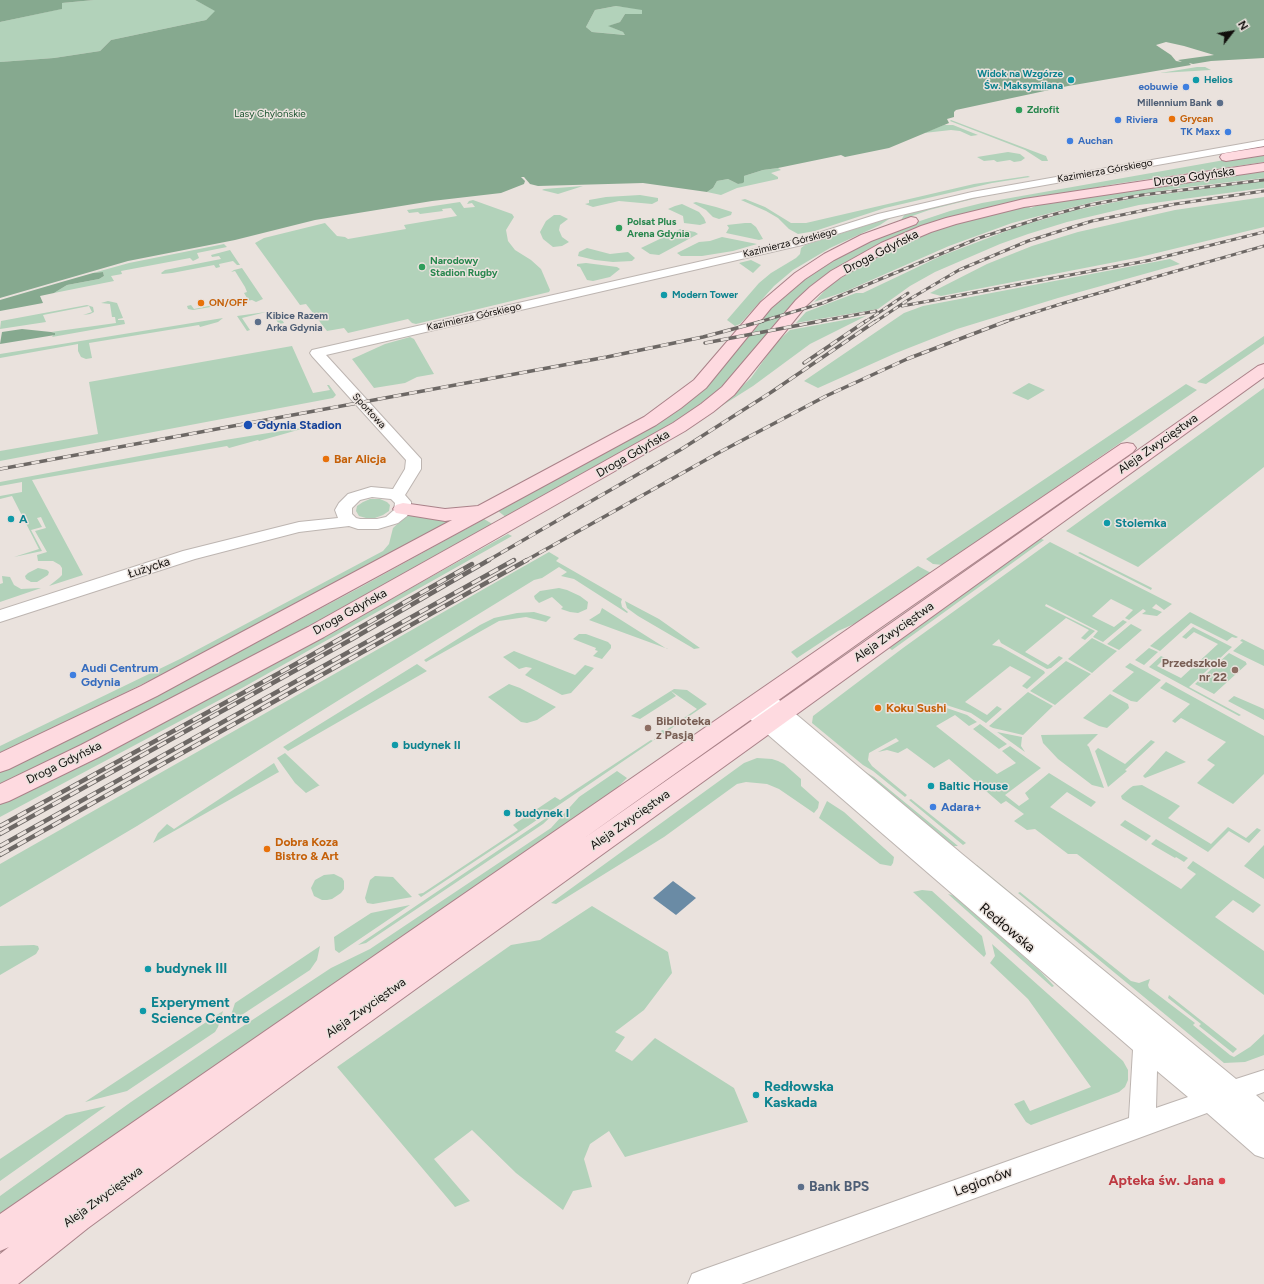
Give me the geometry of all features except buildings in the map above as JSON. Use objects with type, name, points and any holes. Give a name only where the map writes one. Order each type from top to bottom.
[{"type":"main road","name":"Droga Gdyńska","points":[[0,763],[246,640],[650,421],[675,404],[700,384],[753,320],[778,294],[800,276],[829,257],[882,231],[941,210],[995,197],[1264,151]]},
{"type":"main road","name":"Droga Gdyńska","points":[[0,795],[90,751],[316,632],[679,427],[707,408],[728,391],[801,303],[815,290],[836,274],[886,246],[926,229],[951,221],[1024,203],[1264,166]]},
{"type":"main road","points":[[882,231],[893,221],[898,212]]},
{"type":"main road","name":"Aleja Zwycięstwa","points":[[0,1276],[76,1216],[291,1060],[765,711],[1264,352]]},
{"type":"main road","name":"Aleja Zwycięstwa","points":[[0,1234],[1264,369]]},
{"type":"main road","points":[[400,502],[445,515],[484,511]]},
{"type":"street","name":"Kazimierza Górskiego","points":[[317,353],[797,243],[898,212],[992,191],[1264,143]]},
{"type":"street","name":"Sportowa","points":[[317,353],[414,459],[413,469]]},
{"type":"street","points":[[380,492],[413,469]]},
{"type":"street","points":[[346,515],[348,501],[354,497],[371,492],[380,492],[400,502],[413,469]]},
{"type":"street","name":"Łużycka","points":[[0,616],[182,558],[346,515],[368,525],[378,524],[397,517],[400,502]]},
{"type":"street","name":"Redłowska","points":[[765,711],[1146,1046],[1264,1146]]},
{"type":"street","name":"Redłowska","points":[[765,711],[1264,1118]]},
{"type":"street","points":[[1142,1124],[1146,1046]]},
{"type":"street","name":"Legionów","points":[[702,1284],[1264,1081]]},
{"type":"green space","points":[[0,0],[94,0],[62,3],[62,9],[0,22]]},
{"type":"green space","points":[[94,0],[195,0],[216,11],[206,20],[111,40],[100,51],[54,58],[0,62],[0,22],[61,9],[62,3]]},
{"type":"green space","name":"Lasy Chylońskie","points":[[195,0],[1264,0],[1264,58],[1211,61],[1193,64],[1189,63],[1191,65],[1068,86],[956,110],[954,112],[954,117],[947,119],[949,123],[889,148],[845,157],[841,155],[763,170],[744,176],[744,182],[738,184],[728,179],[717,181],[713,188],[707,192],[643,183],[538,186],[530,184],[524,177],[521,177],[525,181],[524,184],[501,193],[432,201],[315,220],[235,240],[128,261],[0,298],[0,62],[54,58],[100,51],[111,40],[206,20],[215,11]],"holes":[[[616,6],[642,10],[642,14],[625,14],[620,22],[608,26],[623,32],[625,35],[592,32],[586,27],[595,10]],[[1166,42],[1184,46],[1214,55],[1178,60],[1182,62],[1176,61],[1171,55],[1156,45]]]},
{"type":"green space","points":[[616,6],[642,9],[642,14],[625,14],[620,22],[609,26],[623,32],[626,35],[592,32],[586,27],[595,10]]},
{"type":"green space","points":[[1205,67],[1211,70],[1160,73]]},
{"type":"green space","points":[[951,120],[1046,156],[1048,161],[1042,161],[1025,150],[950,121]]},
{"type":"green space","points":[[944,125],[953,125],[978,135],[971,136],[960,131],[951,130],[924,133]]},
{"type":"green space","points":[[1008,152],[1020,154],[1025,158],[1021,161],[1014,162],[1010,160],[997,162],[994,160],[984,161],[977,157]]},
{"type":"green space","points":[[1264,153],[1264,162],[1115,184],[988,208],[952,217],[902,235],[872,248],[837,268],[798,297],[725,384],[697,408],[673,424],[507,518],[498,511],[650,428],[702,390],[785,293],[808,276],[851,250],[908,225],[950,211],[982,203]]},
{"type":"green space","points":[[778,168],[781,170],[771,173],[778,177],[778,179],[737,188],[721,195],[707,192],[713,188],[717,181],[728,179],[738,184],[744,182],[744,176],[763,170]]},
{"type":"green space","points":[[1264,169],[1264,178],[1179,188],[1097,201],[1012,223],[949,246],[844,292],[814,302],[830,285],[883,252],[933,231],[997,212],[1027,206],[1031,208],[1040,204]]},
{"type":"green space","points":[[1028,176],[1030,177],[992,183],[885,208],[815,231],[798,234],[789,229],[778,218],[741,200],[745,199],[765,207],[791,223],[806,223],[974,184]]},
{"type":"green space","points":[[1075,179],[981,197],[929,210],[901,220],[905,214],[982,196]]},
{"type":"green space","points":[[1264,181],[1264,188],[1139,205],[1067,222],[1000,244],[935,272],[910,286],[878,309],[796,323],[806,312],[856,293],[863,293],[941,256],[1017,227],[1072,211],[1135,198]]},
{"type":"green space","points":[[583,186],[558,194],[542,190],[544,189]]},
{"type":"green space","points":[[640,195],[658,198],[658,201],[652,204],[619,201],[593,207],[585,204],[589,203],[589,200],[606,197]]},
{"type":"green space","points":[[1264,197],[1264,227],[1136,258],[941,296],[930,293],[987,264],[1032,246],[1078,232],[1175,210]]},
{"type":"green space","name":"Narodowy Stadion Rugby","points":[[473,200],[512,214],[514,217],[506,230],[508,241],[515,250],[531,260],[541,269],[550,290],[549,292],[416,324],[412,323],[408,319],[348,333],[344,328],[327,331],[306,304],[300,305],[255,243],[264,238],[325,223],[337,236],[348,239],[406,229],[404,225],[457,216],[451,208],[442,209],[443,211],[420,214],[418,212],[409,213],[407,210],[460,202],[464,208],[475,207],[472,203],[467,204],[469,201]]},
{"type":"green space","points":[[696,202],[732,212],[731,215],[719,219],[713,217],[706,210],[693,203]]},
{"type":"green space","points":[[682,204],[699,212],[706,223],[700,225],[684,223],[683,216],[668,209]]},
{"type":"green space","points":[[554,215],[560,215],[568,219],[560,225],[559,230],[562,237],[569,242],[562,246],[553,247],[543,239],[540,232],[546,221]]},
{"type":"green space","points":[[892,217],[880,225],[830,248],[793,270],[774,286],[740,324],[735,326],[727,320],[759,283],[771,273],[796,258],[800,254],[801,248],[805,245]]},
{"type":"green space","points":[[751,223],[756,227],[763,239],[759,240],[726,233],[729,228],[727,225]]},
{"type":"green space","points":[[680,229],[698,234],[659,255],[650,254],[641,248],[666,236],[675,236],[676,235],[673,233]]},
{"type":"green space","points":[[722,237],[757,244],[733,251],[702,256],[681,256],[677,253],[699,242],[710,241]]},
{"type":"green space","points":[[224,244],[227,247],[197,253],[199,258],[193,261],[190,258],[121,271],[122,274],[111,276],[114,281],[54,293],[67,285],[99,279],[104,276],[103,272],[93,273],[129,263]]},
{"type":"green space","points":[[587,248],[610,254],[628,252],[635,258],[632,261],[613,262],[578,256],[579,252]]},
{"type":"green space","points":[[230,250],[240,265],[237,265],[233,261],[219,264],[220,267],[216,268],[214,265],[172,273],[161,273],[165,270],[221,259],[219,256],[212,257],[211,255]]},
{"type":"green space","points":[[1170,259],[1180,264],[1058,298],[957,329],[896,353],[818,388],[804,381],[904,313],[923,306]]},
{"type":"green space","points":[[751,260],[761,265],[753,273],[739,263]]},
{"type":"green space","points":[[586,263],[617,267],[620,269],[610,277],[593,281],[587,280],[580,267],[577,266],[577,264]]},
{"type":"green space","points":[[242,268],[263,299],[256,302],[252,300],[193,310],[188,309],[187,306],[191,305],[194,309],[247,298],[244,293],[247,292],[245,287],[235,271],[231,272]]},
{"type":"green space","points":[[103,272],[104,276],[99,279],[67,285],[54,293],[40,296],[43,303],[0,311],[0,300],[93,273]]},
{"type":"green space","points":[[108,301],[117,303],[123,318],[118,320],[124,320],[125,324],[52,337],[55,333],[51,332],[116,323],[115,317],[112,317],[110,304],[101,303]]},
{"type":"green space","points":[[87,305],[93,307],[94,312],[83,315],[92,312],[89,306],[43,315],[46,322],[0,329],[1,321]]},
{"type":"green space","points":[[270,311],[277,312],[284,323],[279,324]]},
{"type":"green space","points":[[266,312],[242,318],[250,330],[247,331],[237,316]]},
{"type":"green space","points":[[866,316],[810,344],[753,386],[712,412],[751,378],[776,343],[790,330]]},
{"type":"green space","points":[[223,318],[218,322],[200,327],[199,325],[89,343],[92,358],[86,359],[81,357],[78,351],[78,344],[0,358],[0,354]]},
{"type":"green space","points":[[22,329],[51,332],[55,333],[55,335],[0,344],[2,332]]},
{"type":"green space","points":[[1264,336],[1264,344],[1206,384],[1197,382]]},
{"type":"green space","points":[[410,337],[414,339],[434,374],[417,377],[405,383],[374,388],[352,359],[385,344]]},
{"type":"green space","points":[[292,346],[313,393],[330,390],[327,385],[329,385],[336,395],[333,398],[0,461],[0,451],[98,434],[89,382]]},
{"type":"green space","points":[[1029,383],[1045,390],[1028,400],[1012,393]]},
{"type":"green space","points":[[1186,384],[1197,390],[943,565],[933,564],[926,559]]},
{"type":"green space","points":[[1264,388],[1264,467],[1138,567],[1066,531]]},
{"type":"green space","points":[[312,426],[229,448],[227,446],[32,480],[83,575],[49,586],[62,575],[62,568],[53,561],[38,561],[37,555],[47,552],[35,531],[46,528],[41,517],[37,518],[42,527],[31,530],[42,551],[14,557],[39,549],[12,496],[0,499],[0,496],[22,492],[22,482],[0,486],[0,482],[225,440]]},
{"type":"green space","points":[[370,499],[380,499],[387,502],[390,505],[389,511],[375,518],[359,516],[356,511],[357,506]]},
{"type":"green space","points":[[407,515],[462,517],[179,666],[0,754],[0,746],[180,659],[383,551],[389,544],[393,528]]},
{"type":"green space","points":[[484,519],[494,525],[216,677],[0,786],[0,771],[201,672],[359,588]]},
{"type":"green space","points":[[508,534],[512,536],[242,688],[0,817],[0,804],[332,632]]},
{"type":"green space","points":[[1039,538],[1044,540],[892,650],[889,648]]},
{"type":"green space","points":[[1050,542],[1172,604],[1164,610],[1156,604],[1152,608],[1162,612],[1157,616],[1142,614],[1146,611],[1143,609],[1129,620],[1125,618],[1133,610],[1111,599],[1092,616],[1114,627],[1123,620],[1127,622],[1103,642],[1093,637],[1098,631],[1046,604],[1045,606],[1095,631],[1085,640],[1081,638],[1089,630],[1066,618],[1025,652],[1048,665],[1059,656],[1063,658],[1051,668],[1047,669],[1001,643],[999,639],[992,645],[1001,647],[1044,671],[1045,673],[1027,689],[1022,686],[1031,677],[1010,666],[965,702],[987,715],[997,706],[1002,709],[986,723],[971,713],[940,703],[938,705],[967,715],[977,722],[969,726],[955,715],[936,726],[997,774],[1016,763],[1002,751],[1010,746],[1041,768],[1005,795],[1019,806],[1029,799],[1025,793],[1049,773],[1096,802],[1091,807],[1067,792],[1050,807],[1181,889],[1196,874],[1187,868],[1193,861],[1261,905],[1253,913],[1233,900],[1215,917],[1264,951],[1264,995],[1077,854],[1068,854],[1035,829],[1027,830],[1014,821],[1024,814],[1006,801],[1001,804],[949,759],[934,768],[907,748],[898,753],[887,750],[878,752],[899,741],[896,738],[869,753],[868,760],[872,766],[907,795],[905,797],[812,723],[813,716],[903,648]]},
{"type":"green space","points":[[549,552],[559,558],[556,561],[622,599],[622,607],[628,612],[627,613],[574,579],[561,576],[567,572],[559,567],[542,578],[534,580],[137,826],[0,907],[0,864]]},
{"type":"green space","points":[[1080,552],[1152,588],[1151,590],[1078,553]]},
{"type":"green space","points":[[918,566],[931,573],[863,620],[838,631],[797,658],[791,652]]},
{"type":"green space","points":[[38,568],[47,570],[49,572],[48,575],[37,582],[31,582],[26,579],[25,576],[28,573]]},
{"type":"green space","points":[[2,576],[10,577],[14,585],[21,589],[41,588],[0,602],[0,584],[3,583]]},
{"type":"green space","points":[[559,588],[580,596],[588,602],[587,609],[578,613],[570,612],[561,609],[563,607],[552,597],[539,603],[535,599],[534,596],[540,591]]},
{"type":"green space","points":[[625,601],[659,619],[700,648],[694,649],[638,616],[627,608]]},
{"type":"green space","points":[[602,608],[666,648],[589,620],[600,613]]},
{"type":"green space","points":[[534,612],[551,617],[546,622],[526,617],[499,621],[426,662],[424,660],[480,625],[494,618],[517,613]]},
{"type":"green space","points":[[1190,612],[1238,637],[1232,637],[1227,641],[1191,623],[1160,651],[1150,646]]},
{"type":"green space","points":[[1131,624],[1142,630],[1119,650],[1107,644]]},
{"type":"green space","points":[[1193,627],[1232,647],[1189,687],[1241,715],[1239,716],[1149,667],[1161,656],[1165,658],[1157,666],[1181,678],[1218,644],[1194,632],[1186,639],[1182,637]]},
{"type":"green space","points":[[579,634],[586,634],[608,642],[611,645],[611,648],[602,659],[593,656],[598,651],[595,650],[596,648],[573,639]]},
{"type":"green space","points":[[1092,638],[1117,651],[1092,673],[1068,659]]},
{"type":"green space","points":[[1242,639],[1264,650],[1264,666],[1233,651],[1243,642],[1240,641]]},
{"type":"green space","points":[[1149,648],[1158,652],[1144,665],[1135,660]]},
{"type":"green space","points":[[514,651],[575,675],[585,665],[594,668],[571,693],[562,695],[525,675],[532,668],[526,667],[519,669],[503,657]]},
{"type":"green space","points":[[1229,653],[1247,664],[1214,694],[1195,684]]},
{"type":"green space","points":[[1066,661],[1091,674],[1055,705],[1030,691]]},
{"type":"green space","points":[[1130,663],[1161,680],[1137,702],[1131,701],[1112,691],[1134,672],[1125,667]]},
{"type":"green space","points":[[417,664],[427,671],[288,751],[283,747]]},
{"type":"green space","points":[[1166,682],[1264,736],[1264,774],[1233,804],[1197,783],[1215,765],[1207,760],[1226,742],[1181,718],[1175,723],[1172,721],[1190,704],[1160,688]]},
{"type":"green space","points":[[509,684],[520,688],[556,707],[537,720],[527,723],[521,722],[488,697]]},
{"type":"green space","points":[[674,689],[687,690],[707,704],[653,741],[662,730],[665,731],[697,709],[671,691],[676,696],[640,719],[631,716]]},
{"type":"green space","points":[[1028,692],[1053,706],[1023,735],[989,726]]},
{"type":"green space","points":[[1110,694],[1128,704],[1129,708],[1107,728],[1099,726],[1083,718]]},
{"type":"green space","points":[[1234,696],[1264,709],[1264,720],[1228,701]]},
{"type":"green space","points":[[980,724],[1007,744],[999,749],[973,729]]},
{"type":"green space","points":[[997,732],[1022,737],[1021,746],[1025,752]]},
{"type":"green space","points":[[1098,734],[1087,745],[1104,788],[1092,785],[1058,759],[1043,743],[1041,735]]},
{"type":"green space","points":[[651,740],[653,741],[421,897],[418,894],[423,893],[518,830],[513,825],[555,797],[560,800]]},
{"type":"green space","points":[[1151,740],[1155,742],[1125,770],[1127,771],[1108,787],[1095,751],[1098,748],[1125,764]]},
{"type":"green space","points":[[1166,751],[1186,762],[1145,778],[1143,776]]},
{"type":"green space","points":[[285,753],[320,785],[306,793],[295,783],[277,758]]},
{"type":"green space","points":[[757,758],[778,761],[784,764],[801,779],[801,786],[819,802],[818,808],[814,813],[779,789],[767,784],[746,782],[737,784],[664,837],[556,904],[551,903],[744,763]]},
{"type":"green space","points":[[274,763],[279,772],[153,843],[158,833],[167,824],[174,829]]},
{"type":"green space","points":[[855,766],[874,777],[958,846],[952,846]]},
{"type":"green space","points":[[617,771],[627,778],[607,798],[0,1215],[0,1196],[131,1102],[225,1038],[331,968],[370,949],[551,828],[579,797]]},
{"type":"green space","points":[[1142,785],[1180,806],[1168,818],[1211,844],[1228,827],[1246,838],[1257,828],[1261,830],[1249,843],[1229,831],[1208,852],[1122,799],[1121,796],[1130,788],[1133,786]]},
{"type":"green space","points":[[911,799],[966,843],[963,845],[909,800]]},
{"type":"green space","points":[[827,801],[844,812],[894,857],[891,866],[880,864],[819,818]]},
{"type":"green space","points":[[558,810],[543,824],[366,943],[358,945]]},
{"type":"green space","points":[[1125,820],[1151,836],[1146,841],[1120,825]]},
{"type":"green space","points":[[1156,839],[1188,858],[1184,862],[1151,844]]},
{"type":"green space","points":[[1264,845],[1264,879],[1244,866]]},
{"type":"green space","points":[[977,865],[1195,1045],[1193,1047],[977,868]]},
{"type":"green space","points":[[334,874],[342,878],[344,881],[344,889],[341,893],[332,899],[327,900],[322,900],[314,896],[311,888],[315,880],[324,875]]},
{"type":"green space","points":[[375,876],[393,877],[412,897],[373,904],[367,903],[365,898],[370,880]]},
{"type":"green space","points":[[922,890],[932,891],[982,936],[986,954],[984,957],[913,892]]},
{"type":"green space","points":[[1020,892],[1131,981],[1139,983],[1150,979],[1148,985],[1149,988],[1195,1023],[1193,1025],[1230,1055],[1234,1057],[1250,1047],[1264,1034],[1264,1055],[1245,1062],[1224,1063],[1018,893]]},
{"type":"green space","points":[[948,894],[955,896],[1041,972],[1054,986],[1052,987]]},
{"type":"green space","points":[[410,905],[339,953],[335,950],[334,937],[371,913]]},
{"type":"green space","points":[[592,906],[668,952],[672,973],[644,1010],[615,1032],[625,1037],[615,1051],[632,1061],[655,1038],[734,1088],[748,1122],[625,1157],[609,1131],[590,1144],[584,1159],[592,1187],[573,1191],[563,1210],[516,1173],[472,1130],[434,1159],[470,1201],[455,1207],[337,1067],[511,945],[540,940]]},
{"type":"green space","points":[[992,944],[1123,1061],[1128,1070],[1128,1080],[1125,1087],[1119,1092],[1031,1125],[1026,1122],[1014,1104],[1024,1100],[1030,1111],[1091,1087],[1028,999],[990,963],[995,956]]},
{"type":"green space","points":[[0,946],[38,946],[39,949],[36,954],[0,975]]},
{"type":"green space","points":[[320,946],[317,960],[310,970],[228,1024],[235,1003]]},
{"type":"green space","points":[[1169,995],[1237,1049],[1233,1053],[1199,1026],[1201,1024],[1168,998]]},
{"type":"green space","points":[[223,1011],[215,1032],[127,1091],[85,1102]]},
{"type":"green space","points":[[106,1106],[0,1181],[0,1159],[66,1115]]},
{"type":"water","points":[[673,881],[696,898],[676,915],[653,898]]},
{"type":"railway","points":[[759,322],[823,303],[979,238],[1044,217],[1089,205],[1142,195],[1264,180]]},
{"type":"railway","points":[[875,322],[908,300],[959,270],[1028,241],[1092,221],[1175,204],[1264,191]]},
{"type":"railway","points":[[902,306],[1151,260],[1264,232]]},
{"type":"railway","points":[[1006,321],[1064,303],[1264,246]]},
{"type":"railway","points":[[865,322],[908,293]]},
{"type":"railway","points":[[816,322],[876,311]]},
{"type":"railway","points":[[0,469],[607,357],[703,337],[763,321]]},
{"type":"railway","points":[[705,343],[821,321]]},
{"type":"railway","points":[[804,363],[866,321]]},
{"type":"railway","points":[[487,561],[680,450],[770,393],[876,321]]},
{"type":"railway","points":[[525,561],[720,452],[826,396],[907,359],[1006,321]]},
{"type":"railway","points":[[0,834],[354,638],[489,560]]},
{"type":"railway","points":[[0,846],[514,560],[512,561]]},
{"type":"railway","points":[[0,855],[527,560]]},
{"type":"railway","points":[[0,826],[292,666],[472,564]]},
{"type":"place","name":"Widok na Wzgórze Św. Maksymilana","points":[[1071,80]]},
{"type":"place","name":"Helios","points":[[1196,80]]},
{"type":"place","name":"eobuwie","points":[[1186,87]]},
{"type":"place","name":"Millennium Bank","points":[[1220,103]]},
{"type":"place","name":"Zdrofit","points":[[1019,110]]},
{"type":"place","name":"Grycan","points":[[1172,119]]},
{"type":"place","name":"Riviera","points":[[1118,120]]},
{"type":"place","name":"TK Maxx","points":[[1228,132]]},
{"type":"place","name":"Auchan","points":[[1070,141]]},
{"type":"place","name":"Polsat Plus Arena Gdynia","points":[[619,228]]},
{"type":"place","name":"Narodowy Stadion Rugby","points":[[422,267]]},
{"type":"place","name":"Modern Tower","points":[[664,295]]},
{"type":"place","name":"ON/OFF","points":[[201,303]]},
{"type":"place","name":"Kibice Razem Arka Gdynia","points":[[258,322]]},
{"type":"place","name":"Gdynia Stadion","points":[[248,425]]},
{"type":"place","name":"Bar Alicja","points":[[326,459]]},
{"type":"place","name":"A","points":[[11,519]]},
{"type":"place","name":"Stolemka","points":[[1107,523]]},
{"type":"place","name":"Przedszkole nr 22","points":[[1235,670]]},
{"type":"place","name":"Audi Centrum Gdynia","points":[[73,675]]},
{"type":"place","name":"Koku Sushi","points":[[878,708]]},
{"type":"place","name":"Biblioteka z Pasją","points":[[648,728]]},
{"type":"place","name":"budynek II","points":[[395,745]]},
{"type":"place","name":"Baltic House","points":[[931,786]]},
{"type":"place","name":"Adara+","points":[[933,807]]},
{"type":"place","name":"budynek I","points":[[507,813]]},
{"type":"place","name":"Dobra Koza Bistro & Art","points":[[267,849]]},
{"type":"place","name":"budynek III","points":[[148,969]]},
{"type":"place","name":"Experyment Science Centre","points":[[143,1011]]},
{"type":"place","name":"Redłowska Kaskada","points":[[756,1095]]},
{"type":"place","name":"Apteka św. Jana","points":[[1222,1181]]},
{"type":"place","name":"Bank BPS","points":[[801,1187]]}]
